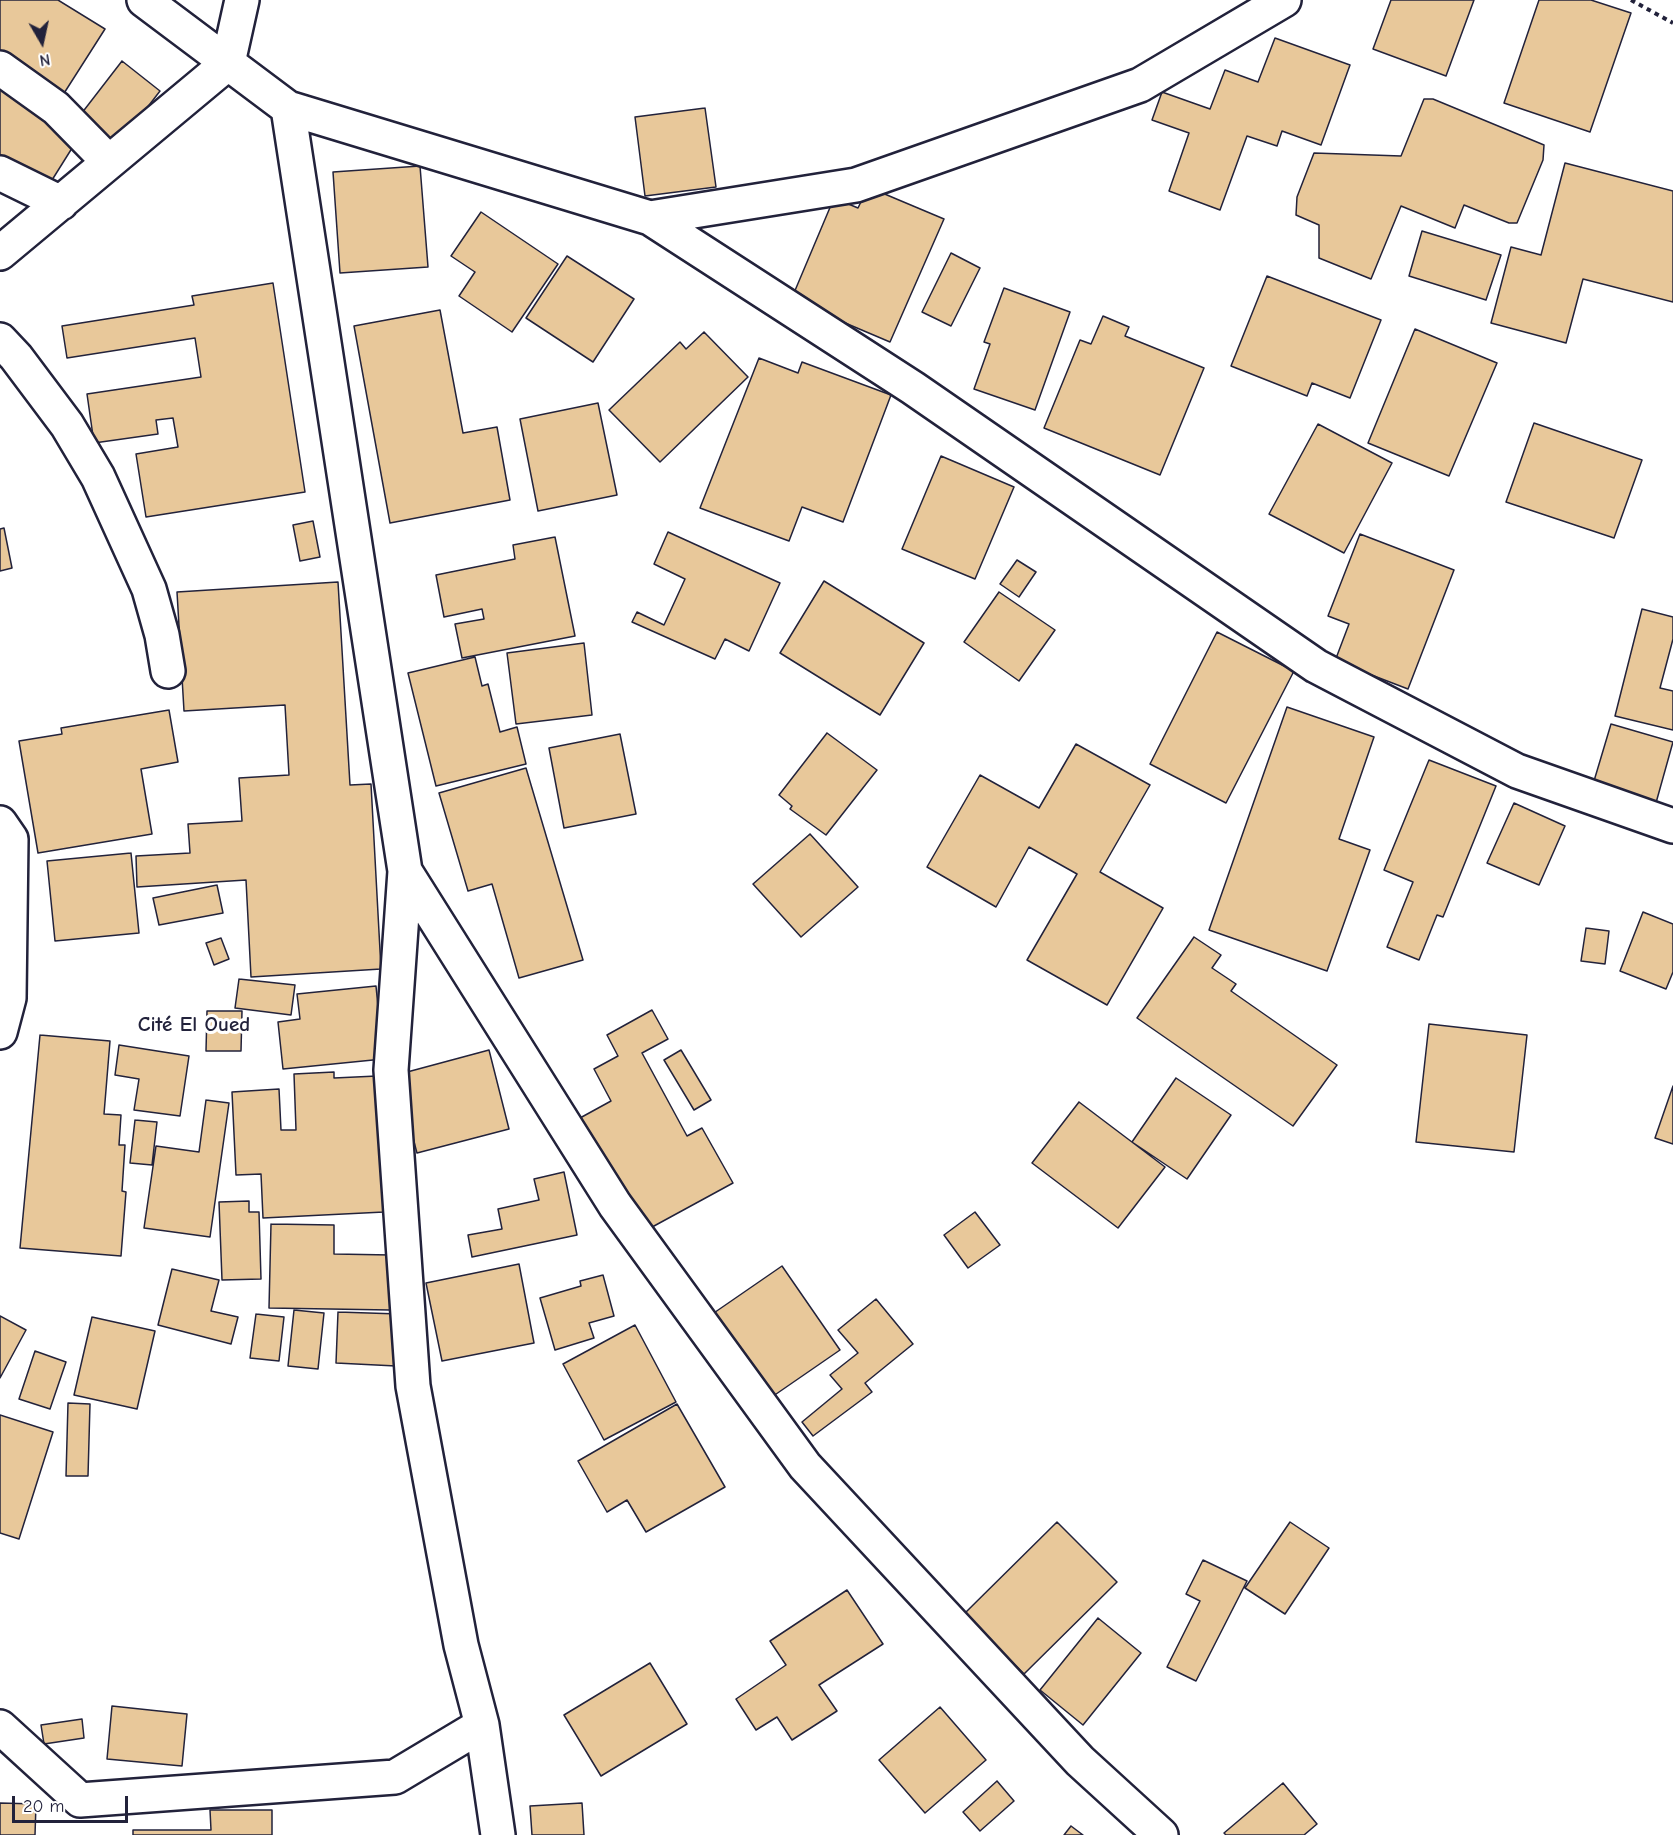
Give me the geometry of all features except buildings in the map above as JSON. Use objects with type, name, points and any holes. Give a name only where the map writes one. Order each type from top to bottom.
[{"type":"street","points":[[144,0],[288,108],[650,218],[913,388],[1316,666],[1517,771],[1673,826]]},
{"type":"street","points":[[0,253],[228,63],[242,0]]},
{"type":"street","points":[[650,218],[867,182],[1140,85],[1284,0]]},
{"type":"street","points":[[0,68],[56,108],[108,161]]},
{"type":"street","points":[[288,108],[405,872],[391,1070],[413,1386],[461,1645],[482,1725],[498,1835]]},
{"type":"street","points":[[0,173],[60,203]]},
{"type":"street","points":[[0,340],[16,357],[67,425],[102,487],[149,590],[162,635],[168,671]]},
{"type":"street","points":[[0,823],[10,839],[10,850],[9,998],[0,1032]]},
{"type":"street","points":[[405,872],[615,1205],[805,1466],[1080,1761],[1161,1835]]},
{"type":"street","points":[[0,1727],[80,1800],[395,1777],[482,1725]]},
{"type":"path","points":[[1630,0],[1673,23]]},
{"type":"district","name":"Cité El Oued","points":[[194,1025]]}]
